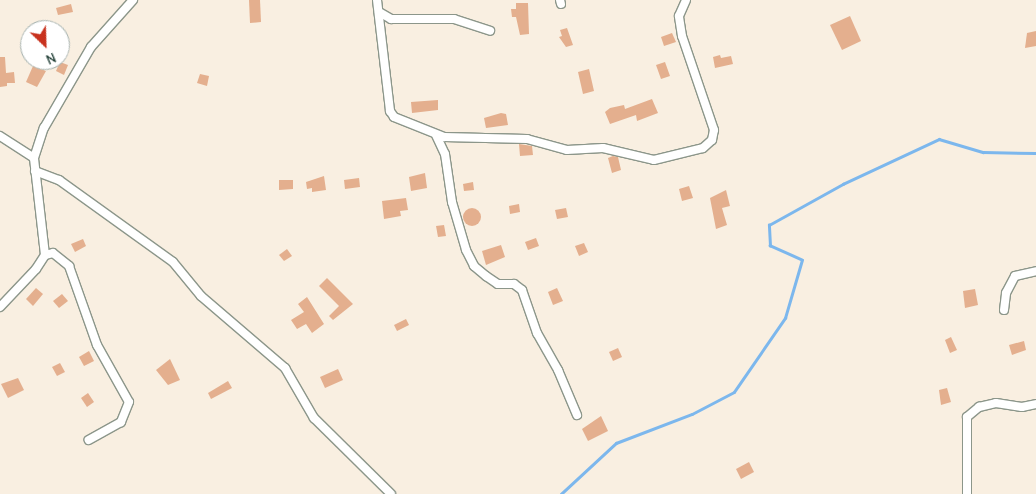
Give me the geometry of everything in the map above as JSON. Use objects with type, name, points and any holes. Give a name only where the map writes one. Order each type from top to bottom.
[{"type":"street","points":[[0,307],[36,269],[45,255],[34,170],[34,158],[44,128],[76,71],[104,31],[133,0]]},
{"type":"street","points":[[377,0],[390,111],[394,117],[436,135],[527,139],[567,150],[603,148],[648,160],[703,148],[712,140],[714,130],[682,36],[679,16],[686,0]]},
{"type":"street","points":[[379,12],[391,19],[454,19],[490,31]]},
{"type":"street","points":[[436,135],[445,154],[452,202],[466,250],[474,266],[498,284],[514,284],[522,290],[537,333],[561,375],[577,415]]},
{"type":"street","points":[[0,136],[34,158]]},
{"type":"street","points":[[34,170],[59,180],[173,262],[201,296],[285,368],[314,418],[391,494]]},
{"type":"street","points":[[45,255],[53,253],[69,266],[97,345],[129,402],[121,422],[90,440]]},
{"type":"street","points":[[1004,310],[1006,293],[1015,276],[1036,271]]},
{"type":"street","points":[[967,494],[967,417],[979,407],[996,403],[1022,407],[1036,404]]},
{"type":"building","points":[[249,0],[260,0],[261,22],[250,23]]},
{"type":"building","points":[[516,3],[528,3],[529,34],[520,35],[516,17],[512,17],[511,9],[516,9]]},
{"type":"building","points":[[71,4],[73,12],[58,15],[56,8]]},
{"type":"building","points":[[850,16],[861,41],[842,50],[830,25]]},
{"type":"building","points":[[567,28],[573,45],[566,47],[559,37],[562,36],[560,30]]},
{"type":"building","points":[[1036,31],[1036,46],[1025,48],[1027,33]]},
{"type":"building","points":[[672,33],[676,42],[664,46],[661,37]]},
{"type":"building","points":[[720,55],[721,58],[731,56],[733,64],[715,68],[713,57]]},
{"type":"building","points":[[0,57],[5,57],[6,73],[14,72],[15,83],[7,83],[7,86],[0,87]]},
{"type":"building","points":[[665,62],[670,76],[661,79],[656,65]]},
{"type":"building","points":[[589,69],[594,91],[583,94],[578,72]]},
{"type":"building","points":[[31,70],[46,71],[37,87],[26,82]]},
{"type":"building","points":[[56,70],[66,70],[64,75]]},
{"type":"building","points":[[200,74],[209,76],[207,86],[197,83]]},
{"type":"building","points":[[652,99],[658,113],[637,121],[636,115],[610,124],[605,112],[610,108],[624,105],[625,109]]},
{"type":"building","points":[[438,100],[438,110],[412,113],[411,102]]},
{"type":"building","points":[[501,113],[506,114],[508,125],[486,128],[484,118]]},
{"type":"building","points":[[519,144],[532,146],[533,155],[520,156]]},
{"type":"building","points":[[618,157],[621,170],[612,173],[608,158]]},
{"type":"building","points":[[425,173],[427,188],[411,191],[409,177]]},
{"type":"building","points":[[324,176],[326,190],[312,192],[312,188],[307,189],[306,182]]},
{"type":"building","points":[[359,178],[360,187],[345,189],[344,180]]},
{"type":"building","points":[[279,180],[293,180],[293,189],[279,190]]},
{"type":"building","points":[[473,182],[474,190],[464,191],[463,184]]},
{"type":"building","points":[[689,186],[693,198],[682,201],[679,189]]},
{"type":"building","points":[[726,190],[730,206],[722,208],[727,225],[716,229],[710,198]]},
{"type":"building","points":[[406,198],[408,210],[400,211],[401,216],[384,219],[382,201]]},
{"type":"building","points":[[519,204],[520,212],[510,214],[509,206]]},
{"type":"building","points":[[472,208],[478,211],[481,217],[478,223],[472,226],[466,223],[463,217],[466,211]]},
{"type":"building","points":[[566,208],[568,217],[557,219],[555,210]]},
{"type":"building","points":[[444,225],[446,236],[438,237],[436,226]]},
{"type":"building","points":[[536,238],[539,246],[528,250],[525,242]]},
{"type":"building","points":[[83,239],[86,246],[75,252],[71,244]]},
{"type":"building","points":[[584,243],[588,252],[579,256],[575,246]]},
{"type":"building","points":[[501,245],[505,257],[486,265],[482,251]]},
{"type":"building","points":[[287,249],[292,256],[284,261],[279,255]]},
{"type":"building","points":[[327,278],[353,304],[333,320],[329,316],[339,306],[319,286]]},
{"type":"building","points":[[36,288],[43,294],[33,306],[26,299]]},
{"type":"building","points":[[557,288],[563,301],[553,305],[548,292]]},
{"type":"building","points":[[975,289],[978,305],[965,308],[963,291]]},
{"type":"building","points":[[62,294],[68,301],[59,308],[53,301]]},
{"type":"building","points":[[307,297],[324,324],[312,333],[306,324],[297,329],[291,320],[304,312],[298,304]]},
{"type":"building","points":[[406,319],[409,325],[397,331],[394,325]]},
{"type":"building","points":[[951,337],[957,350],[950,353],[945,340]]},
{"type":"building","points":[[1024,341],[1026,350],[1012,355],[1009,345]]},
{"type":"building","points":[[618,348],[622,357],[613,361],[609,352]]},
{"type":"building","points":[[89,351],[94,361],[84,366],[79,357]]},
{"type":"building","points":[[170,359],[180,380],[168,385],[156,370]]},
{"type":"building","points":[[60,363],[65,372],[57,376],[52,367]]},
{"type":"building","points":[[338,369],[343,380],[325,388],[320,377]]},
{"type":"building","points":[[18,378],[24,390],[8,398],[1,384]]},
{"type":"building","points":[[228,381],[232,388],[211,399],[208,393]]},
{"type":"building","points":[[947,388],[951,402],[941,405],[939,390]]},
{"type":"building","points":[[88,393],[94,402],[87,407],[81,398]]},
{"type":"building","points":[[601,416],[608,431],[588,441],[582,429]]},
{"type":"building","points":[[749,462],[754,472],[741,479],[736,469]]},
{"type":"waterway","points":[[561,494],[616,443],[692,414],[734,392],[785,318],[802,260],[770,246],[769,225],[843,184],[939,139],[983,152],[1036,153]]}]
